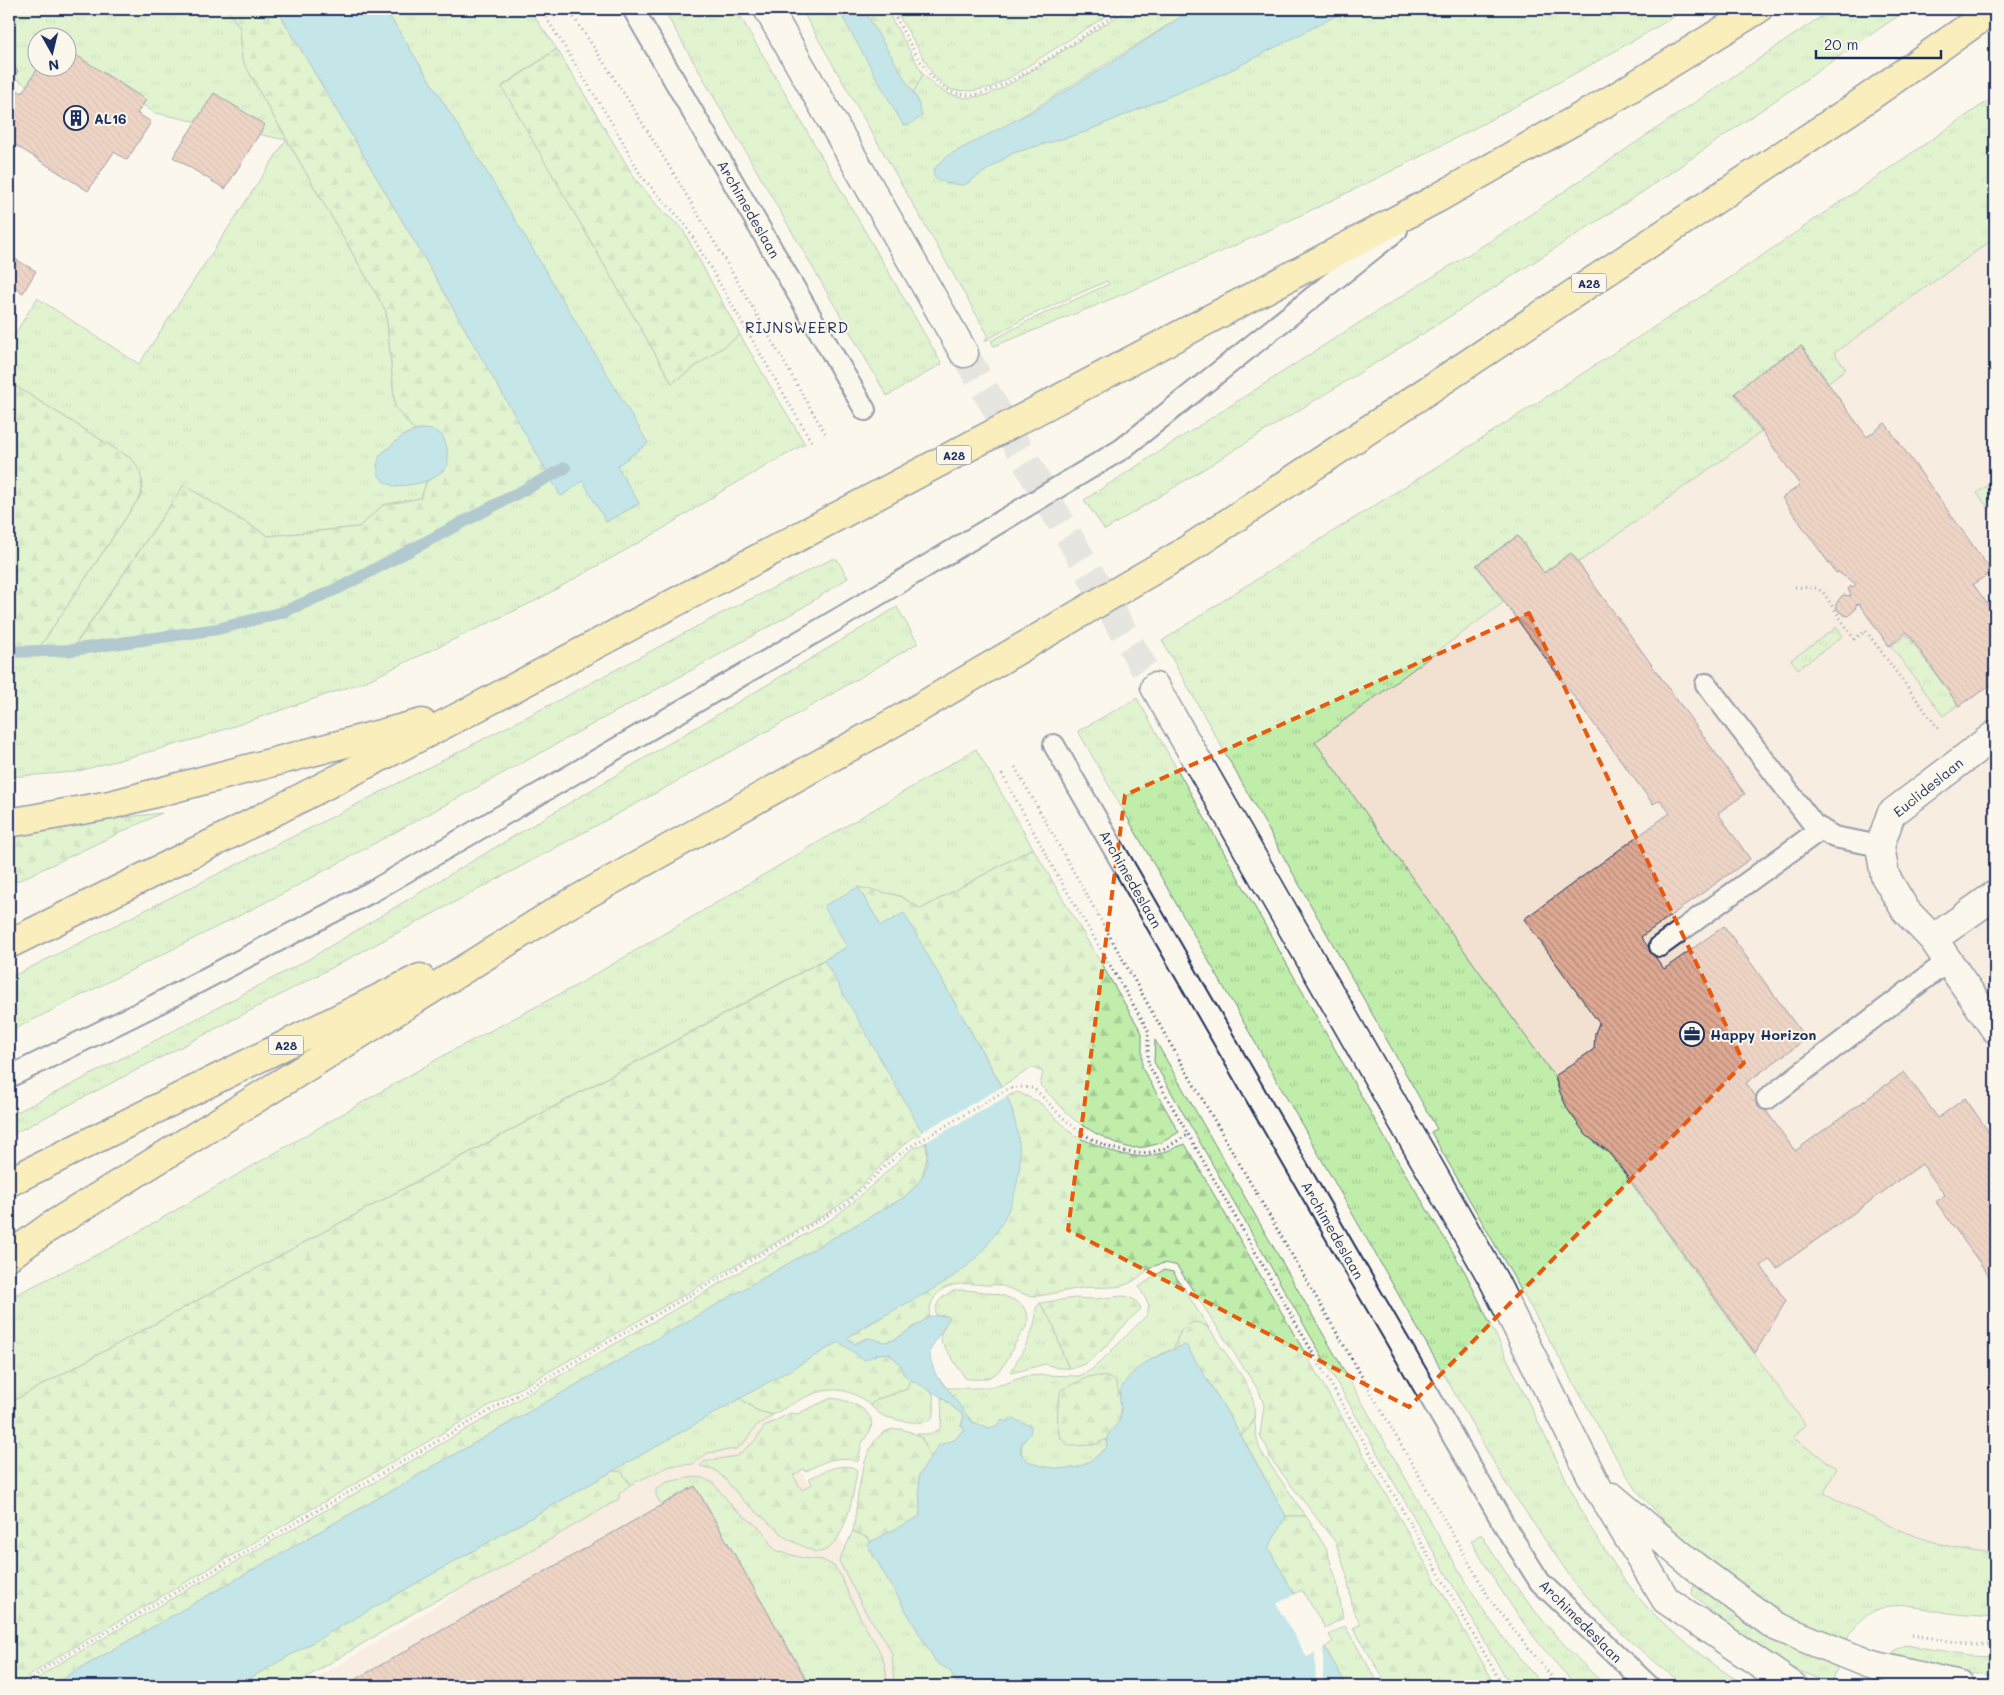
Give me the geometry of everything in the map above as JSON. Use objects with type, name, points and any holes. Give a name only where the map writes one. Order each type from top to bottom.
[{"type":"highway","name":"A28","points":[[9,944],[219,840],[472,710],[1436,199],[1616,97],[1758,9]]},
{"type":"highway","name":"A28","points":[[9,1182],[562,908],[907,715],[1181,554],[1852,109],[1994,9]]},
{"type":"highway","name":"A28","points":[[9,824],[110,805],[472,710]]},
{"type":"highway","points":[[9,1249],[48,1228],[562,908]]},
{"type":"highway","points":[[9,1256],[48,1228]]},
{"type":"main road","points":[[768,9],[964,353]]},
{"type":"main road","points":[[1155,687],[1494,1281],[1595,1483],[1666,1600],[1793,1686]]},
{"type":"main road","name":"Euclideslaan","points":[[1995,735],[1891,814],[1880,846],[1885,876],[1906,911],[1940,950],[1995,1029]]},
{"type":"main road","points":[[1940,950],[1995,895]]},
{"type":"main road","points":[[1595,1483],[1694,1566],[1775,1626],[1869,1664],[1960,1686]]},
{"type":"lane","name":"Archimedeslaan","points":[[633,9],[865,410]]},
{"type":"lane","name":"A28","points":[[9,1077],[155,1005],[374,891],[838,619],[1122,449],[1436,199]]},
{"type":"lane","points":[[1706,684],[1814,825],[1834,837],[1880,846]]},
{"type":"lane","name":"Archimedeslaan","points":[[1054,745],[1509,1533],[1540,1582],[1649,1686]]},
{"type":"lane","points":[[1660,946],[1821,829]]},
{"type":"lane","points":[[1767,1099],[1940,950]]},
{"type":"path","points":[[541,9],[618,133],[641,176],[685,224],[811,442]]},
{"type":"path","points":[[568,9],[610,69],[682,186],[825,433]]},
{"type":"path","points":[[891,9],[930,76],[941,86],[957,93],[973,95],[994,89],[1029,69],[1123,9]]},
{"type":"path","points":[[1795,587],[1816,588],[1823,592],[1854,638],[1866,630],[1935,724]]},
{"type":"path","points":[[1015,767],[1491,1601],[1559,1686]]},
{"type":"path","points":[[1002,774],[1055,871],[1148,1030],[1148,1064],[1503,1686]]},
{"type":"path","points":[[26,1686],[54,1663],[844,1206],[886,1165],[923,1138],[1006,1090],[1024,1087],[1033,1088],[1070,1124],[1090,1137],[1124,1152],[1141,1152],[1163,1148],[1188,1135]]},
{"type":"highlighted area","points":[[1529,613],[1744,1063],[1409,1407],[1068,1230],[1125,795]]},
{"type":"shaded area","points":[[1995,158],[1995,1591],[1751,1499],[1249,671]]},
{"type":"shaded area","points":[[768,1414],[845,1547],[933,1686],[304,1686],[648,1477]]},
{"type":"green space","points":[[9,9],[227,9],[240,28],[242,59],[386,311],[395,407],[415,431],[404,435],[380,455],[395,487],[427,481],[421,498],[383,505],[359,527],[268,536],[184,485],[72,649],[97,649],[218,629],[339,588],[551,478],[561,496],[583,480],[606,522],[639,504],[617,466],[647,444],[483,166],[385,9],[529,9],[557,49],[502,86],[672,383],[740,335],[805,444],[724,490],[656,533],[535,601],[364,682],[196,739],[75,772],[9,777],[9,653],[37,651],[141,495],[143,483],[133,460],[9,382],[9,344],[37,298],[139,364],[286,140],[155,113],[78,63],[78,28],[28,28],[28,78],[39,78],[32,89],[9,74]]},
{"type":"green space","points":[[227,9],[277,9],[426,261],[551,478],[339,588],[283,612],[218,629],[97,649],[72,650],[184,485],[268,536],[359,527],[383,505],[421,498],[427,481],[433,478],[422,429],[415,431],[395,407],[386,311],[242,59],[240,28]]},
{"type":"green space","points":[[663,9],[736,9],[942,364],[887,396]]},
{"type":"green space","points":[[801,9],[838,9],[904,125],[917,99],[913,93],[923,74],[936,87],[946,93],[965,98],[988,95],[1017,80],[1129,9],[1193,9],[933,172],[935,178],[946,183],[964,185],[1013,153],[1082,133],[1229,71],[1349,9],[1686,9],[1626,45],[1461,136],[1330,201],[1197,263],[994,346],[991,341],[1028,321],[1109,284],[1107,281],[1027,317],[985,341],[988,335]]},
{"type":"green space","points":[[863,9],[886,9],[923,74],[913,93]]},
{"type":"green space","points":[[895,9],[1117,9],[1009,78],[992,87],[971,91],[952,90],[943,85],[934,76]]},
{"type":"green space","points":[[1832,9],[1908,9],[1644,191],[1424,333],[1105,530],[1084,500],[1368,317],[1506,231]]},
{"type":"green space","points":[[557,49],[636,180],[663,212],[682,228],[740,335],[672,383],[502,87]]},
{"type":"green space","points":[[1995,96],[1995,238],[1834,353],[1846,369],[1828,382],[1802,346],[1758,374],[1734,394],[1761,432],[1579,562],[1571,553],[1544,573],[1517,536],[1476,565],[1504,602],[1315,742],[1554,1076],[1563,1099],[1575,1120],[1600,1147],[1610,1154],[1805,1424],[1793,1438],[1837,1468],[1824,1493],[1885,1524],[1928,1540],[1972,1551],[1995,1554],[1995,1617],[1948,1613],[1915,1607],[1889,1606],[1877,1610],[1866,1617],[1855,1628],[1844,1644],[1782,1617],[1758,1602],[1684,1541],[1638,1492],[1618,1461],[1431,1132],[1437,1129],[1162,641],[1236,592],[1481,439],[1722,283]]},
{"type":"green space","points":[[9,382],[133,460],[140,473],[142,485],[141,495],[37,651],[11,653],[9,653]]},
{"type":"green space","points":[[1995,480],[1995,504],[1989,509],[1977,493]]},
{"type":"green space","points":[[832,559],[837,559],[848,578],[800,609],[282,894],[9,1032],[9,978],[340,813],[722,613]]},
{"type":"green space","points":[[897,607],[918,643],[829,696],[558,847],[284,993],[9,1136],[9,1116],[307,960]]},
{"type":"green space","points":[[1837,627],[1843,636],[1798,669],[1791,660]]},
{"type":"green space","points":[[1907,635],[1958,705],[1943,716],[1891,646]]},
{"type":"green space","points":[[1137,698],[1399,1163],[1465,1272],[1587,1522],[1623,1577],[1647,1607],[1694,1650],[1746,1686],[1686,1686],[1660,1667],[1620,1632],[1576,1585],[1505,1482],[1078,731]]},
{"type":"green space","points":[[976,749],[1033,848],[921,909],[900,896],[847,947],[9,1403],[9,1298],[112,1247],[448,1053],[579,984]]},
{"type":"green space","points":[[162,813],[9,885],[9,830]]},
{"type":"green space","points":[[1033,848],[1142,1033],[1142,1068],[1179,1132],[1161,1143],[1131,1148],[1095,1133],[1073,1119],[1040,1085],[1043,1072],[1032,1068],[1002,1086],[904,914],[881,926],[858,887],[900,896],[921,909]]},
{"type":"green space","points":[[824,960],[923,1133],[912,1138],[887,1159],[851,1197],[828,1213],[499,1400],[54,1659],[24,1680],[21,1686],[9,1686],[9,1403]]},
{"type":"green space","points":[[1155,1040],[1445,1547],[1484,1611],[1508,1644],[1543,1686],[1530,1686],[1505,1677],[1154,1062]]},
{"type":"green space","points":[[1018,1092],[1039,1102],[1075,1136],[1118,1154],[1145,1157],[1185,1144],[1496,1686],[1388,1686],[1353,1628],[1361,1624],[1353,1610],[1347,1576],[1336,1543],[1270,1458],[1267,1447],[1260,1435],[1264,1405],[1259,1391],[1177,1266],[1161,1264],[1155,1266],[1125,1285],[1083,1288],[1038,1296],[1027,1295],[996,1285],[956,1285],[941,1291],[935,1297],[931,1305],[929,1317],[894,1340],[884,1342],[866,1338],[855,1344],[847,1337],[945,1281],[974,1259],[1020,1158],[1013,1113],[1007,1096]]},
{"type":"green space","points":[[926,1142],[927,1157],[921,1181],[903,1198],[67,1676],[56,1686],[32,1686],[44,1673],[62,1662],[830,1220],[863,1194],[915,1146],[916,1148]]},
{"type":"green space","points":[[1163,1270],[1173,1272],[1209,1328],[1205,1325],[1182,1329],[1174,1349],[1141,1366],[1128,1379],[1120,1395],[1114,1381],[1089,1379],[1078,1382],[1058,1399],[1058,1431],[1061,1439],[1093,1445],[1107,1439],[1107,1447],[1083,1465],[1057,1469],[1031,1463],[1025,1459],[1021,1450],[1031,1426],[1007,1423],[993,1428],[978,1425],[966,1414],[946,1388],[982,1388],[1004,1384],[1026,1376],[1079,1376],[1091,1370],[1147,1315],[1149,1305],[1139,1287]]},
{"type":"green space","points":[[956,1290],[987,1292],[1010,1298],[1026,1310],[1028,1322],[1025,1328],[1003,1366],[989,1377],[978,1379],[965,1378],[942,1343],[940,1336],[947,1316],[936,1315],[938,1302],[944,1296]]},
{"type":"green space","points":[[1122,1296],[1134,1300],[1141,1309],[1092,1359],[1081,1366],[1069,1368],[1054,1326],[1040,1303],[1074,1298],[1096,1299]]},
{"type":"green space","points":[[1040,1303],[1054,1326],[1069,1368],[1058,1368],[1045,1364],[1012,1373],[1031,1333],[1036,1317],[1036,1308]]},
{"type":"green space","points":[[1196,1322],[1206,1326],[1212,1332],[1244,1379],[1250,1392],[1254,1404],[1254,1415],[1250,1426],[1241,1435],[1186,1345],[1174,1349],[1179,1335],[1184,1328]]},
{"type":"green space","points":[[839,1342],[873,1357],[878,1354],[888,1353],[901,1365],[904,1374],[910,1379],[907,1389],[878,1399],[870,1405],[857,1396],[845,1391],[821,1392],[797,1401],[773,1415],[756,1410],[740,1398]]},
{"type":"green space","points":[[1088,1377],[1107,1377],[1115,1381],[1120,1395],[1121,1411],[1119,1423],[1107,1439],[1093,1445],[1069,1446],[1061,1438],[1058,1427],[1058,1407],[1061,1390]]},
{"type":"green space","points":[[910,1379],[923,1385],[933,1394],[934,1412],[929,1421],[908,1422],[893,1419],[876,1411],[870,1405],[878,1399],[907,1389]]},
{"type":"green space","points":[[941,1397],[964,1416],[961,1426],[965,1430],[955,1440],[939,1445],[930,1459],[922,1438],[917,1434],[930,1434],[940,1429],[942,1417]]},
{"type":"green space","points":[[740,1398],[756,1410],[773,1415],[757,1425],[744,1443],[736,1449],[708,1453],[693,1464],[670,1466],[630,1485],[628,1480],[613,1471]]},
{"type":"green space","points":[[831,1398],[844,1400],[858,1406],[869,1415],[872,1421],[869,1433],[862,1444],[858,1461],[850,1459],[830,1460],[805,1472],[804,1469],[793,1475],[802,1490],[812,1484],[809,1479],[826,1470],[846,1466],[857,1470],[850,1506],[841,1533],[834,1543],[825,1550],[815,1552],[786,1538],[742,1499],[722,1476],[713,1469],[700,1466],[704,1462],[737,1456],[755,1441],[764,1427],[790,1413],[797,1414]]},
{"type":"green space","points":[[1254,1414],[1260,1450],[1306,1516],[1286,1516],[1241,1435],[1252,1424]]},
{"type":"green space","points":[[901,1429],[914,1433],[921,1438],[930,1459],[919,1475],[920,1516],[871,1542],[868,1538],[853,1531],[862,1474],[871,1446],[879,1436],[889,1430]]},
{"type":"green space","points":[[613,1471],[622,1472],[630,1485],[619,1494],[619,1499],[493,1573],[429,1604],[292,1686],[252,1686],[250,1678]]},
{"type":"green space","points":[[694,1477],[703,1478],[713,1483],[733,1507],[763,1531],[773,1548],[777,1551],[803,1558],[823,1560],[834,1566],[883,1658],[886,1686],[810,1686],[695,1486],[661,1505],[656,1495],[656,1489],[667,1482]]},
{"type":"green space","points":[[1286,1516],[1306,1516],[1326,1548],[1337,1583],[1343,1618],[1325,1628],[1302,1590],[1294,1594],[1268,1548]]},
{"type":"green space","points":[[853,1531],[868,1538],[871,1542],[867,1544],[936,1662],[950,1671],[959,1686],[894,1686],[892,1654],[884,1638],[866,1613],[839,1561]]},
{"type":"green space","points":[[1481,1534],[1508,1575],[1538,1614],[1606,1686],[1577,1686],[1532,1635],[1494,1580],[1471,1541]]},
{"type":"green space","points":[[1697,1584],[1838,1666],[1831,1685],[1791,1667],[1735,1631],[1692,1594],[1693,1587]]},
{"type":"green space","points":[[1345,1626],[1376,1679],[1362,1686],[1341,1686],[1344,1681],[1325,1647],[1333,1642],[1329,1635]]},
{"type":"green space","points":[[1905,1645],[1969,1655],[1995,1656],[1995,1675],[1963,1673],[1889,1658],[1895,1650]]},
{"type":"water","points":[[277,9],[385,9],[483,166],[648,443],[617,466],[639,503],[606,522],[583,481],[561,496],[426,261]]},
{"type":"water","points":[[838,9],[863,9],[917,99],[922,116],[909,125],[903,125]]},
{"type":"water","points":[[1193,9],[1349,9],[1229,71],[1082,133],[1013,153],[964,185],[946,183],[935,178],[933,172],[935,168],[947,156],[1035,110],[1113,62]]},
{"type":"water","points":[[422,429],[434,430],[443,436],[447,448],[448,464],[445,469],[433,478],[420,483],[395,487],[383,481],[377,466],[380,455],[404,435]]},
{"type":"water","points":[[858,887],[881,926],[904,913],[1007,1096],[1016,1127],[1020,1159],[1019,1175],[1010,1206],[995,1235],[974,1260],[948,1280],[875,1320],[847,1338],[855,1344],[869,1338],[884,1342],[894,1340],[931,1316],[948,1316],[949,1318],[930,1351],[937,1378],[940,1379],[972,1422],[990,1428],[998,1425],[1002,1420],[1007,1422],[1010,1419],[1030,1425],[1031,1432],[1021,1444],[1021,1452],[1032,1463],[1052,1468],[1078,1467],[1094,1459],[1107,1447],[1108,1436],[1121,1417],[1120,1394],[1129,1376],[1147,1362],[1186,1345],[1236,1427],[1286,1516],[1268,1548],[1344,1681],[1341,1686],[959,1686],[950,1671],[936,1662],[867,1544],[920,1516],[919,1475],[939,1445],[955,1440],[960,1433],[965,1431],[961,1426],[964,1416],[943,1398],[903,1374],[901,1365],[889,1353],[878,1354],[864,1360],[839,1342],[236,1686],[56,1686],[67,1676],[903,1198],[910,1192],[921,1179],[927,1164],[928,1155],[925,1137],[824,960],[847,947],[824,906]]},
{"type":"pier","points":[[1004,1086],[1009,1095],[926,1142],[920,1133]]},
{"type":"pier","points":[[1297,1593],[1327,1645],[1323,1648],[1323,1683],[1331,1680],[1335,1686],[1316,1686],[1315,1653],[1307,1657],[1276,1604]]},
{"type":"building","name":"AL16","points":[[78,56],[146,100],[137,113],[151,122],[127,160],[114,152],[88,191],[9,141],[9,85],[22,93],[32,78],[78,78]]},
{"type":"building","points":[[9,65],[18,71],[9,85]]},
{"type":"building","points":[[214,93],[265,125],[225,189],[173,157]]},
{"type":"building","points":[[15,259],[36,271],[23,293],[9,285],[9,269]]},
{"type":"building","points":[[1801,346],[1867,437],[1885,423],[1992,572],[1973,584],[1995,615],[1995,683],[1959,706],[1907,632],[1889,646],[1859,604],[1856,605],[1855,610],[1848,616],[1837,610],[1836,604],[1840,598],[1843,595],[1851,596],[1848,589],[1856,584],[1838,572],[1836,573],[1782,498],[1800,485],[1735,393],[1759,373]]},
{"type":"building","points":[[1518,536],[1544,573],[1571,553],[1745,794],[1718,813],[1750,859],[1641,937],[1664,969],[1724,926],[1806,1039],[1746,1083],[1795,1151],[1904,1072],[1938,1118],[1965,1098],[1995,1141],[1995,1284],[1936,1202],[1945,1195],[1922,1164],[1777,1268],[1770,1259],[1761,1266],[1786,1301],[1755,1353],[1611,1154],[1586,1135],[1568,1110],[1555,1076],[1594,1049],[1595,1033],[1599,1023],[1524,919],[1670,813],[1660,800],[1653,804],[1477,565]]},
{"type":"building","points":[[695,1486],[810,1686],[344,1686]]},
{"type":"waterway","points":[[9,652],[72,650],[218,629],[283,612],[339,588],[565,468]]},
{"type":"tunnel","points":[[964,353],[1155,687]]},
{"type":"place","name":"AL16","points":[[76,118]]},
{"type":"place","name":"Happy Horizon","points":[[1692,1034]]},
{"type":"district","name":"RIJNSWEERD","points":[[797,327]]}]
